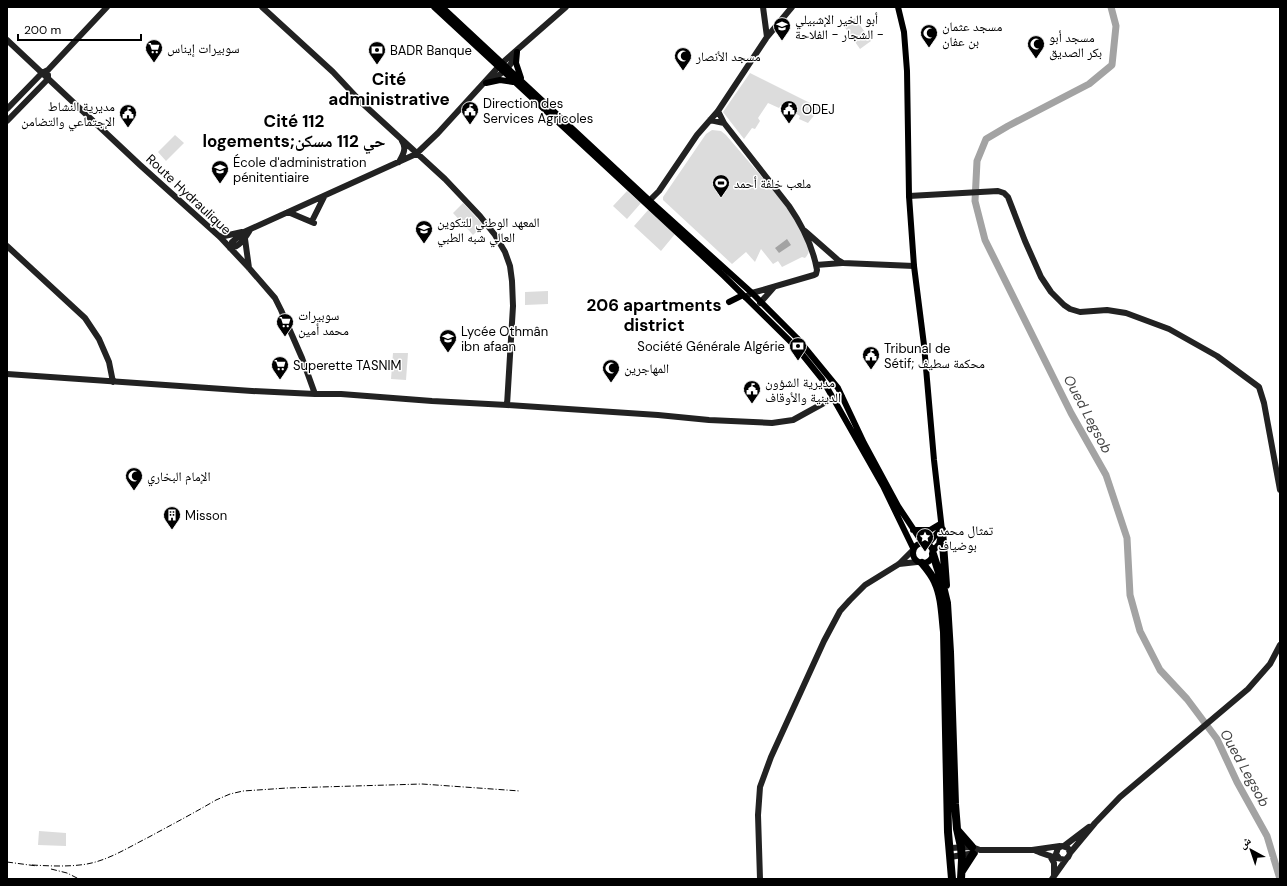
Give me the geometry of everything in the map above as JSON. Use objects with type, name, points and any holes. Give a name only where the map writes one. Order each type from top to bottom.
[{"type":"highway","points":[[940,525],[944,542],[957,829],[962,856],[961,876]]},
{"type":"highway","points":[[933,553],[947,603]]},
{"type":"highway","points":[[920,562],[934,581],[938,590],[944,632],[948,832],[952,879]]},
{"type":"highway","points":[[957,829],[975,851],[961,876]]},
{"type":"main road","points":[[434,7],[500,65],[521,80],[797,348],[822,379],[883,486],[913,549],[913,557],[920,562],[928,562],[939,544],[940,525],[924,346],[914,266],[909,196],[907,71],[904,32],[898,7]]},
{"type":"main road","points":[[442,7],[500,65]]},
{"type":"main road","points":[[518,49],[516,64],[521,80]]},
{"type":"main road","points":[[506,70],[515,83],[752,294],[797,338],[838,388],[864,443],[898,506],[913,530],[933,553]]},
{"type":"main road","points":[[483,84],[500,80],[515,83]]},
{"type":"main road","points":[[729,302],[744,296]]},
{"type":"main road","points":[[913,530],[930,530],[940,525]]},
{"type":"main road","points":[[913,549],[917,544],[925,543],[938,532],[940,525]]},
{"type":"street","points":[[7,109],[42,73],[48,70],[107,7]]},
{"type":"street","points":[[262,7],[332,72],[401,140],[445,179],[485,221],[495,235],[505,252],[511,274],[513,306],[507,405]]},
{"type":"street","points":[[230,248],[232,242],[288,212],[416,154],[438,133],[500,65],[566,7]]},
{"type":"street","points":[[763,7],[767,37]]},
{"type":"street","points":[[648,203],[659,191],[697,135],[718,111],[767,37],[792,7]]},
{"type":"street","name":"Route Hydraulique","points":[[7,40],[220,237],[249,268],[274,298],[281,310],[302,358],[315,394]]},
{"type":"street","points":[[483,84],[506,70],[514,61],[518,49]]},
{"type":"street","points":[[7,121],[48,79],[48,70]]},
{"type":"street","points":[[718,111],[724,123],[789,206],[804,230],[817,271],[814,276],[744,296]]},
{"type":"street","points":[[710,120],[724,123]]},
{"type":"street","points":[[398,162],[404,150],[404,144],[401,140]]},
{"type":"street","points":[[909,196],[1002,192],[1008,197],[1041,277],[1051,292],[1064,305],[1070,309],[1080,312],[1107,310],[1126,313],[1169,329],[1217,356],[1259,387],[1264,403],[1280,490]]},
{"type":"street","points":[[288,212],[313,222],[324,196]]},
{"type":"street","points":[[804,230],[838,260],[844,263]]},
{"type":"street","points":[[220,237],[247,233]]},
{"type":"street","points":[[247,233],[249,268]]},
{"type":"street","points":[[7,246],[85,318],[99,339],[109,362],[113,382]]},
{"type":"street","points":[[816,265],[844,263],[914,266]]},
{"type":"street","points":[[760,303],[774,287]]},
{"type":"street","points":[[7,374],[113,382],[140,382],[315,394],[341,394],[658,415],[708,420],[772,423],[794,420],[833,398],[842,397]]},
{"type":"street","points":[[760,879],[760,788],[771,757],[824,641],[840,611],[865,585],[898,564],[913,549]]},
{"type":"street","points":[[898,564],[920,562]]},
{"type":"street","points":[[1052,878],[1095,823],[1133,785],[1236,700],[1270,664],[1280,646]]},
{"type":"street","points":[[1059,858],[1056,852],[1062,846],[1095,823]]},
{"type":"street","points":[[950,848],[961,847],[975,851],[1032,850],[1062,846],[1068,848],[1069,856]]},
{"type":"street","points":[[1032,850],[1063,860],[1069,856]]},
{"type":"street","points":[[950,857],[962,856],[975,851]]},
{"type":"street","points":[[1050,856],[1054,863],[1052,878]]},
{"type":"shaded area","points":[[855,18],[871,41],[860,49],[844,26]]},
{"type":"shaded area","points":[[750,73],[820,108],[808,123],[799,119],[800,116],[781,105],[779,108],[768,103],[758,118],[760,121],[755,129],[752,128],[744,139],[723,112]]},
{"type":"shaded area","name":"ملعب خلفة أحمد","points":[[712,130],[721,131],[726,135],[796,217],[804,233],[809,249],[809,252],[805,258],[802,257],[782,267],[778,261],[773,264],[761,249],[755,262],[746,252],[732,264],[663,200],[663,197],[706,134]]},
{"type":"shaded area","points":[[175,135],[184,143],[166,161],[158,152]]},
{"type":"shaded area","points":[[627,191],[641,203],[627,219],[613,206]]},
{"type":"shaded area","points":[[463,203],[483,225],[473,235],[453,213]]},
{"type":"shaded area","points":[[649,209],[675,234],[661,251],[634,226]]},
{"type":"shaded area","points":[[787,239],[791,245],[779,253],[775,248]]},
{"type":"shaded area","points":[[548,291],[548,304],[525,305],[525,292]]},
{"type":"shaded area","points":[[393,353],[408,353],[406,380],[391,379]]},
{"type":"shaded area","points":[[39,831],[66,833],[66,846],[38,845]]},
{"type":"waterway","name":"Oued Legsob","points":[[1111,7],[1116,26],[1112,65],[1089,84],[986,139],[977,161],[975,201],[985,240],[1071,413],[1106,475],[1127,538],[1130,595],[1140,631],[1160,670],[1187,699],[1217,739],[1237,782],[1267,836],[1280,879]]},
{"type":"railway","points":[[32,865],[73,866],[103,860],[119,853],[216,800],[230,794],[243,791],[287,788],[422,784],[520,791]]},
{"type":"railway","points":[[7,862],[37,866]]},
{"type":"railway","points":[[51,869],[67,873],[79,879]]},
{"type":"place","name":"أبو الخير الإشبيلي الشجار - الفلاحة -","points":[[782,41]]},
{"type":"place","name":"مسجد عثمان بن عفان","points":[[929,48]]},
{"type":"place","name":"مسجد أبو بكر الصديق","points":[[1036,59]]},
{"type":"place","name":"سوبيرات إيناس","points":[[154,63]]},
{"type":"place","name":"BADR Banque","points":[[377,65]]},
{"type":"place","name":"مسجد الأنصار","points":[[683,71]]},
{"type":"place","name":"ODEJ","points":[[789,124]]},
{"type":"place","name":"Direction des Services Agricoles","points":[[470,125]]},
{"type":"place","name":"مديرية النشاط الإجتماعي والتضامن","points":[[128,128]]},
{"type":"place","name":"École d'administration pénitentiaire","points":[[220,184]]},
{"type":"place","name":"ملعب خلفة أحمد","points":[[721,198]]},
{"type":"place","name":"المعهد الوطني للتكوين العالي شبه الطبي","points":[[424,244]]},
{"type":"place","name":"سوبيرات محمد أمين","points":[[285,337]]},
{"type":"place","name":"Lycée Othmân ibn afaan","points":[[448,353]]},
{"type":"place","name":"Société Générale Algérie","points":[[798,361]]},
{"type":"place","name":"Tribunal de Sétif; محكمة سطيف","points":[[871,370]]},
{"type":"place","name":"Superette TASNIM","points":[[280,380]]},
{"type":"place","name":"المهاجرين","points":[[611,383]]},
{"type":"place","name":"مديرية الشؤون الدينية والأوقاف","points":[[752,404]]},
{"type":"place","name":"الإمام البخاري","points":[[134,491]]},
{"type":"place","name":"Misson","points":[[172,530]]},
{"type":"place","name":"تمثال محمد بوضياف","points":[[925,552]]},
{"type":"district","name":"Cité administrative","points":[[389,89]]},
{"type":"district","name":"Cité 112 logements;حي 112 مسكن","points":[[294,131]]},
{"type":"district","name":"206 apartments district","points":[[654,315]]}]
